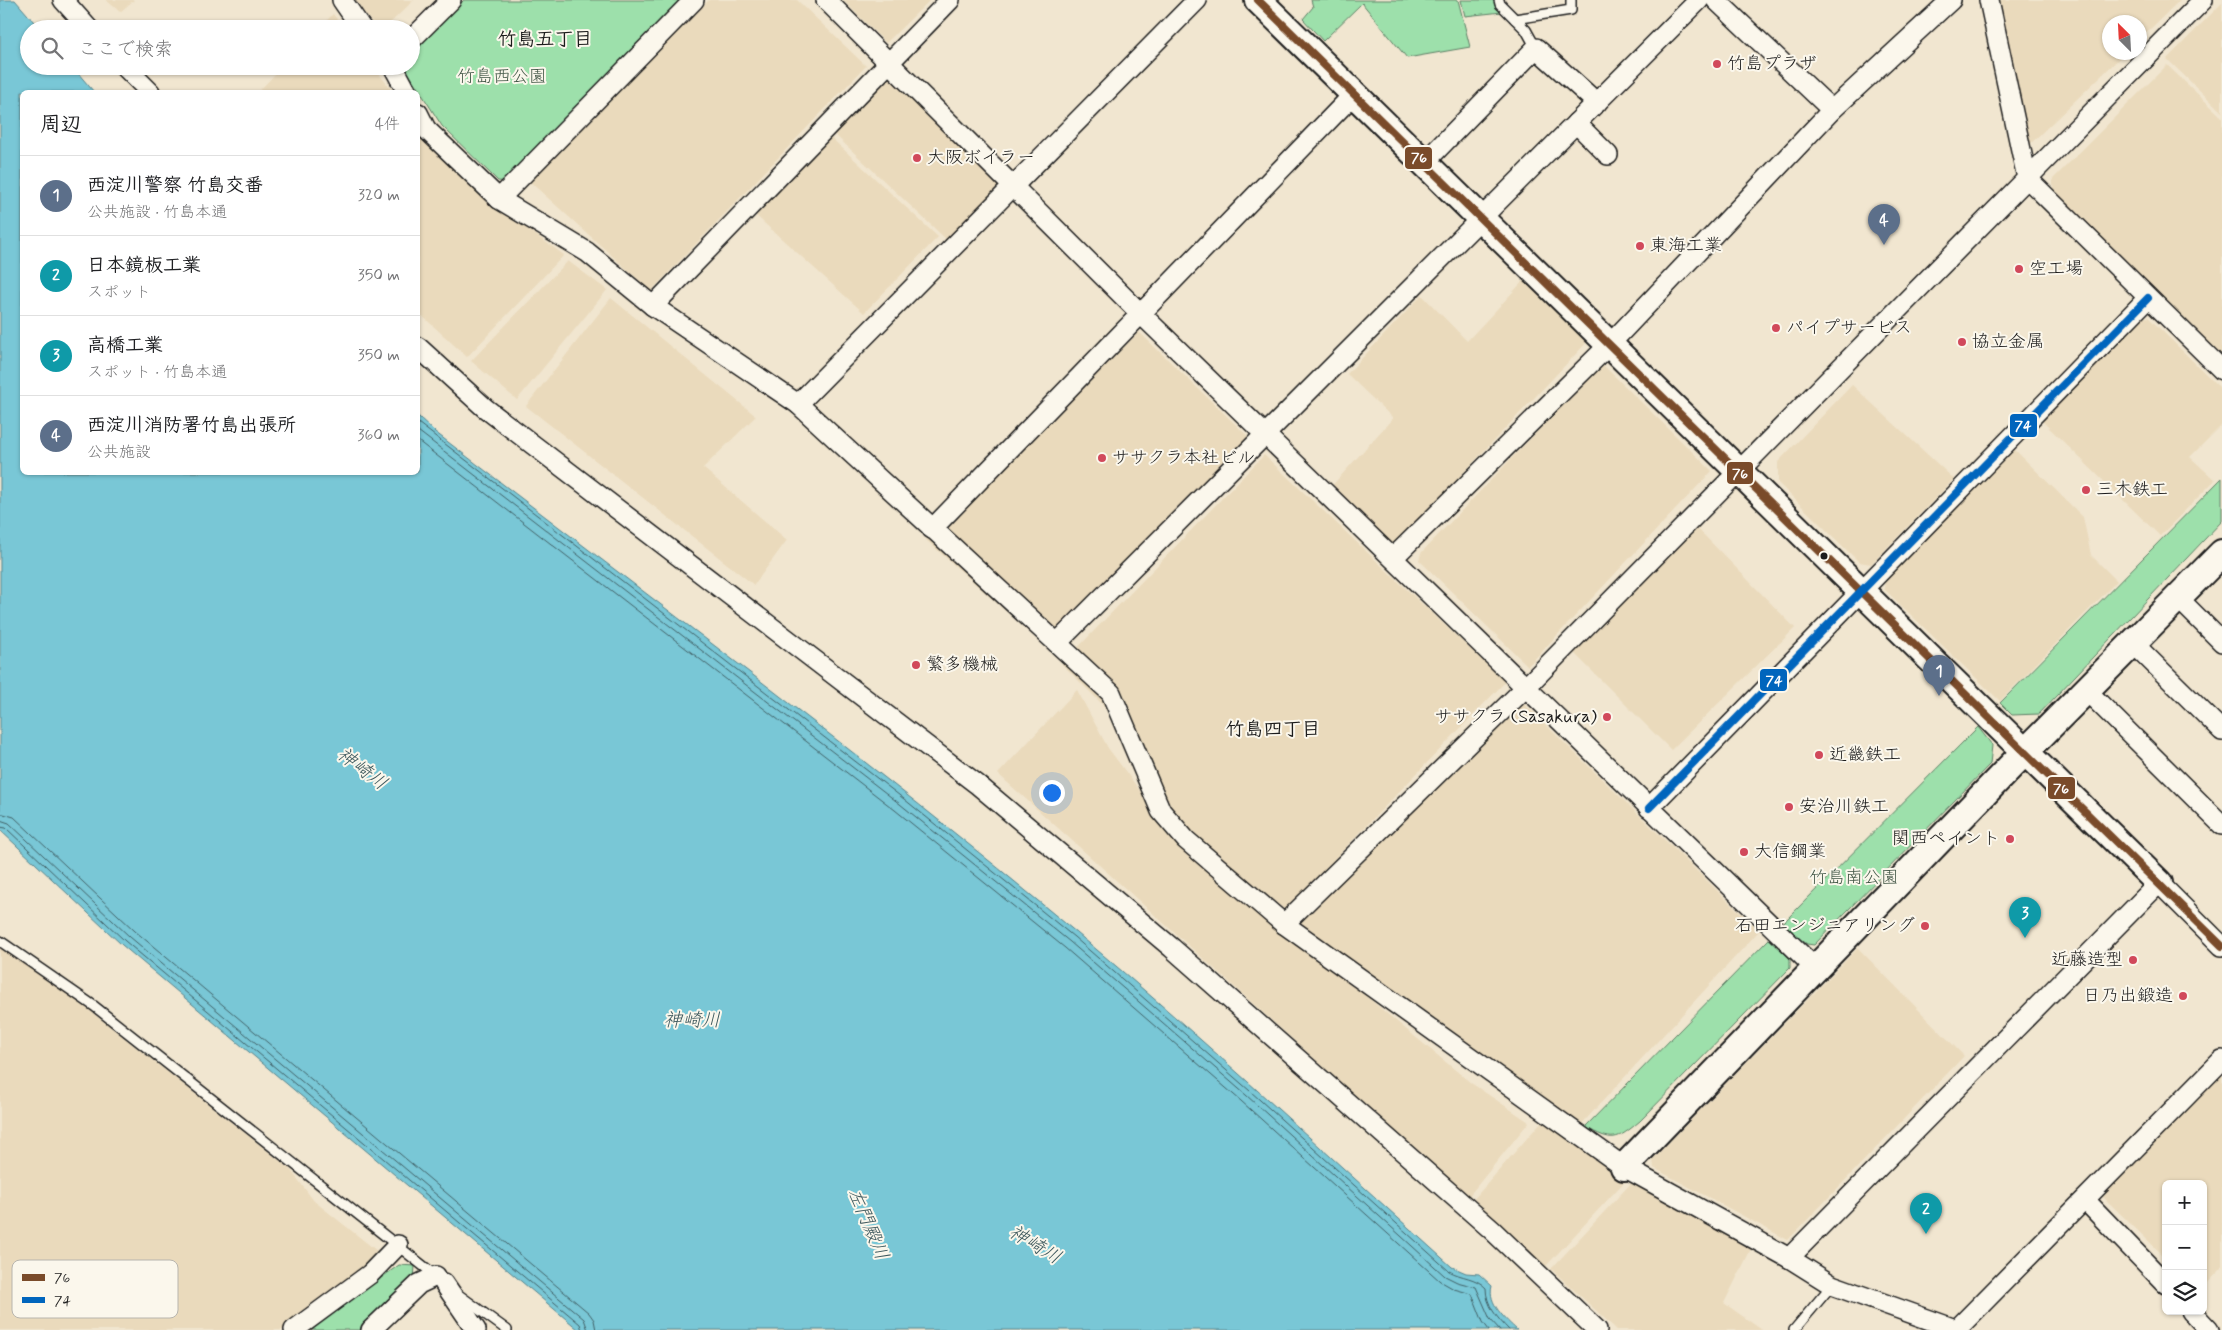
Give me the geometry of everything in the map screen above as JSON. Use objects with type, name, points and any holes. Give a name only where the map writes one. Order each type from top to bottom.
[{"type":"street","points":[[63,0],[81,20]]},
{"type":"street","points":[[342,0],[356,20]]},
{"type":"street","points":[[420,31],[451,0]]},
{"type":"street","points":[[499,199],[694,0]]},
{"type":"street","points":[[826,0],[1141,314],[1816,969]]},
{"type":"street","points":[[653,306],[950,0]]},
{"type":"street","points":[[798,404],[1197,0]]},
{"type":"street","points":[[1258,0],[2222,946]]},
{"type":"street","points":[[1057,643],[1699,0]]},
{"type":"street","points":[[1716,0],[1832,110]]},
{"type":"street","points":[[1392,558],[1609,345],[1832,110],[1951,0]]},
{"type":"street","points":[[1989,0],[2027,178],[2222,370]]},
{"type":"street","points":[[1284,924],[1526,687],[2202,0]]},
{"type":"street","points":[[1425,162],[1536,48],[1597,102]]},
{"type":"street","points":[[133,75],[148,90]]},
{"type":"street","points":[[398,75],[406,90]]},
{"type":"street","points":[[932,528],[1354,94]]},
{"type":"street","points":[[420,117],[426,129],[499,199],[587,252],[653,306],[798,404],[1111,693],[1161,812],[1186,840],[1284,924],[1624,1168],[1789,1258],[1832,1285],[1957,1330],[2222,1060]]},
{"type":"street","points":[[1576,123],[1608,155]]},
{"type":"street","points":[[1649,808],[1860,590],[2148,298]]},
{"type":"street","points":[[420,349],[485,408],[877,706],[1008,810],[1172,948],[1492,1230],[1597,1330]]},
{"type":"street","points":[[1624,1168],[2026,752],[2222,553]]},
{"type":"street","points":[[2178,598],[2222,642]]},
{"type":"street","points":[[2134,644],[2222,731]]},
{"type":"street","points":[[2087,691],[2222,825]]},
{"type":"street","points":[[1789,1258],[2159,883]]},
{"type":"street","points":[[2085,1200],[2162,1280]]},
{"type":"street","points":[[294,1330],[370,1274],[398,1245]]},
{"type":"street","points":[[371,1330],[419,1284],[440,1280],[476,1330]]},
{"type":"street","points":[[2195,1315],[2209,1330]]},
{"type":"lane","points":[[1499,0],[1500,4],[1526,30],[1536,48]]},
{"type":"lane","points":[[1515,19],[1572,10],[1571,0]]},
{"type":"lane","points":[[0,941],[94,1006],[440,1280],[507,1330]]},
{"type":"lane","points":[[1794,1330],[1832,1285]]},
{"type":"shaded area","points":[[106,0],[134,0],[120,12]]},
{"type":"shaded area","points":[[354,0],[414,0],[393,20],[370,20]]},
{"type":"shaded area","points":[[709,0],[797,0],[866,66],[651,291],[528,180]]},
{"type":"shaded area","points":[[843,0],[930,0],[886,43]]},
{"type":"shaded area","points":[[2000,0],[2180,0],[2147,32],[2147,15],[2102,15],[2102,60],[2118,60],[2028,146]]},
{"type":"shaded area","points":[[2222,3],[2222,112],[2167,59]]},
{"type":"shaded area","points":[[333,14],[337,20],[327,20]]},
{"type":"shaded area","points":[[2167,65],[2222,117],[2222,351],[2219,354],[2053,192],[2053,179]]},
{"type":"shaded area","name":"大阪ボイラー","points":[[890,72],[1005,185],[948,241],[832,132]]},
{"type":"shaded area","points":[[274,75],[380,75],[391,90],[260,90]]},
{"type":"shaded area","points":[[420,127],[505,213],[564,255],[467,357],[420,314]]},
{"type":"shaded area","points":[[827,134],[938,237],[864,313],[753,213]]},
{"type":"shaded area","points":[[568,261],[607,290],[517,400],[471,361]]},
{"type":"shaded area","points":[[1526,278],[1591,338],[1394,546],[1329,489],[1393,418],[1347,374],[1422,295],[1467,341]]},
{"type":"shaded area","points":[[611,298],[756,416],[703,468],[787,540],[754,585],[526,406]]},
{"type":"shaded area","points":[[2148,317],[2222,390],[2222,425],[2190,457],[2215,480],[2160,536],[2040,419],[2140,318]]},
{"type":"shaded area","points":[[1139,332],[1257,445],[1055,655],[926,540]]},
{"type":"shaded area","points":[[1602,364],[1712,471],[1528,666],[1419,560],[1421,553]]},
{"type":"shaded area","points":[[1852,385],[1954,479],[1871,564],[1859,562],[1778,483],[1778,462]]},
{"type":"shaded area","points":[[2013,448],[2083,517],[2091,555],[2117,581],[2000,701],[1884,589],[1885,579]]},
{"type":"shaded area","points":[[1264,455],[1505,682],[1285,910],[1184,827],[1106,708],[1062,664]]},
{"type":"shaded area","points":[[1697,528],[1795,628],[1671,750],[1573,652]]},
{"type":"shaded area","points":[[1077,690],[1108,748],[1176,839],[1471,1083],[1529,1122],[1468,1197],[998,774]]},
{"type":"shaded area","points":[[1517,697],[1759,931],[1577,1129],[1438,1034],[1296,921]]},
{"type":"shaded area","points":[[0,948],[61,988],[290,1169],[314,1201],[377,1251],[359,1273],[294,1319],[284,1330],[0,1330]]},
{"type":"shaded area","points":[[1858,948],[1964,1056],[1788,1240],[1654,1168],[1653,1159]]},
{"type":"shaded area","points":[[2222,1074],[2222,1268],[2207,1284],[2207,1180],[2162,1180],[2162,1254],[2101,1195]]},
{"type":"shaded area","points":[[1543,1120],[1626,1180],[1546,1266],[1473,1200]]},
{"type":"shaded area","points":[[1633,1181],[1752,1247],[1724,1303],[1762,1330],[1617,1330],[1551,1269]]},
{"type":"green space","name":"竹島西公園","points":[[464,0],[687,0],[508,182],[498,181],[442,126],[410,75],[420,75],[420,45]]},
{"type":"green space","points":[[1311,0],[1458,0],[1470,47],[1407,58],[1362,3],[1323,41],[1303,19],[1313,7]]},
{"type":"green space","points":[[1461,0],[1495,0],[1496,6],[1502,12],[1465,16]]},
{"type":"green space","points":[[2222,478],[2222,521],[2039,714],[2012,715],[2000,703]]},
{"type":"green space","name":"竹島南公園","points":[[1978,727],[1992,745],[1990,764],[1814,945],[1807,944],[1781,925]]},
{"type":"green space","points":[[1769,939],[1790,958],[1790,968],[1632,1128],[1619,1136],[1608,1137],[1585,1127]]},
{"type":"green space","points":[[399,1265],[415,1266],[414,1280],[361,1330],[308,1330]]},
{"type":"water","name":"神崎川","points":[[0,0],[15,0],[32,20],[20,20],[20,75],[80,75],[92,90],[20,90],[20,475],[420,475],[420,418],[435,432],[759,679],[999,868],[1125,973],[1452,1267],[1466,1273],[1479,1274],[1492,1286],[1492,1299],[1498,1311],[1517,1330],[579,1330],[122,945],[0,830]]},
{"type":"transit line","name":"76","points":[[1258,0],[2222,946]]},
{"type":"transit line","name":"74","points":[[1649,808],[2148,298]]},
{"type":"place","name":"竹島プラザ","points":[[1717,64]]},
{"type":"place","name":"大阪ボイラー","points":[[917,158]]},
{"type":"place","name":"西淀川消防署竹島出張所","points":[[1884,245]]},
{"type":"place","name":"東海工業","points":[[1640,246]]},
{"type":"place","name":"空工場","points":[[2019,269]]},
{"type":"place","name":"パイプサービス","points":[[1776,328]]},
{"type":"place","name":"協立金属","points":[[1962,342]]},
{"type":"place","name":"ササクラ本社ビル","points":[[1102,458]]},
{"type":"place","name":"三木鉄工","points":[[2086,490]]},
{"type":"place","name":"繁多機械","points":[[916,665]]},
{"type":"place","name":"西淀川警察 竹島交番","points":[[1939,696]]},
{"type":"place","name":"ササクラ (Sasakura)","points":[[1607,717]]},
{"type":"place","name":"近畿鉄工","points":[[1819,755]]},
{"type":"place","name":"安治川鉄工","points":[[1789,807]]},
{"type":"place","name":"関西ペイント","points":[[2010,839]]},
{"type":"place","name":"大信鋼業","points":[[1744,852]]},
{"type":"place","name":"石田エンジニアリング","points":[[1925,926]]},
{"type":"place","name":"高橋工業","points":[[2025,938]]},
{"type":"place","name":"近藤造型","points":[[2133,960]]},
{"type":"place","name":"日乃出鍛造","points":[[2183,996]]},
{"type":"place","name":"日本鏡板工業","points":[[1926,1234]]},
{"type":"district","name":"竹島五丁目","points":[[545,39]]},
{"type":"district","name":"竹島四丁目","points":[[1273,729]]},
{"type":"water label","name":"左門殿川","points":[[868,1224]]}]
